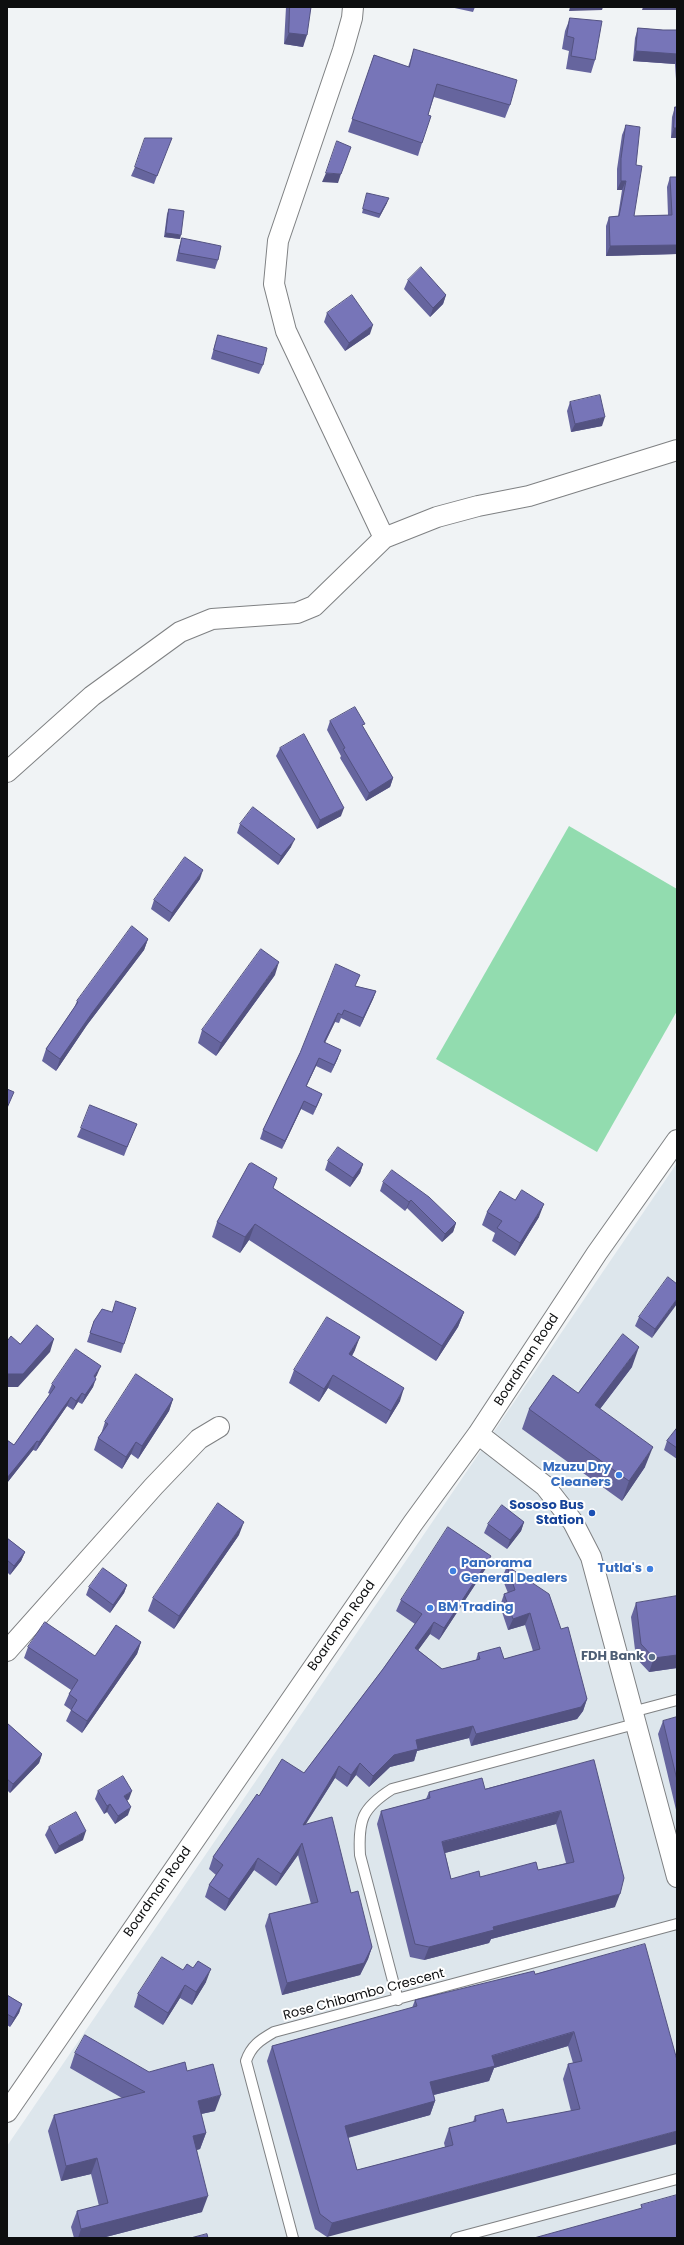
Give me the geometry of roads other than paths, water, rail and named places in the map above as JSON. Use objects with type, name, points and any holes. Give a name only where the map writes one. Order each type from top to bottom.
[{"type":"street","points":[[353,7],[352,18],[343,50],[278,241],[274,284],[286,331],[384,538]]},
{"type":"street","points":[[7,772],[92,696],[180,632],[212,619],[297,613],[314,606],[384,538],[437,517],[478,506],[529,496],[677,450]]},
{"type":"street","name":"Boardman Road","points":[[7,2112],[413,1523],[478,1434],[597,1253],[677,1140]]},
{"type":"street","points":[[7,1651],[154,1486],[199,1439],[220,1427]]},
{"type":"street","points":[[478,1434],[545,1486],[573,1522],[591,1557],[677,1877]]},
{"type":"lane","points":[[398,2000],[360,1855],[359,1832],[362,1819],[375,1800],[392,1789],[634,1718],[677,1700]]},
{"type":"lane","name":"Rose Chibambo Crescent","points":[[293,2238],[246,2061],[250,2050],[262,2038],[274,2032],[677,1924]]},
{"type":"lane","points":[[456,2238],[677,2179]]},
{"type":"place","name":"Mzuzu Dry Cleaners","points":[[619,1475]]},
{"type":"place","name":"Sososo Bus Station","points":[[592,1513]]},
{"type":"place","name":"Tutla's","points":[[650,1569]]},
{"type":"place","name":"Panorama General Dealers","points":[[453,1571]]},
{"type":"place","name":"BM Trading","points":[[430,1608]]},
{"type":"place","name":"FDH Bank","points":[[652,1657]]}]
